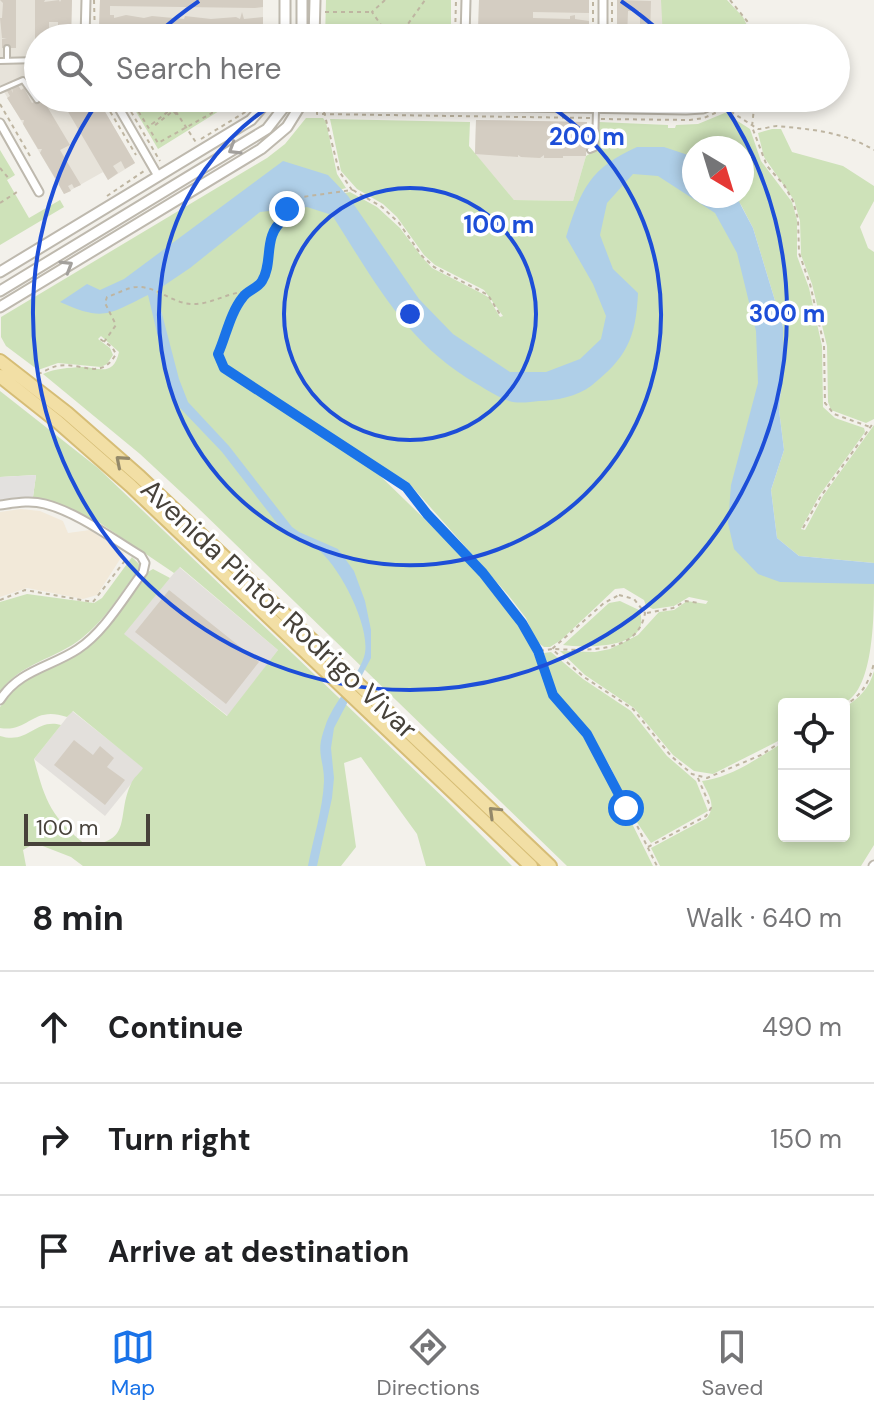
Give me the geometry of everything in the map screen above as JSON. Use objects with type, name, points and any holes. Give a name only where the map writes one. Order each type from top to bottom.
[{"type":"main road","name":"Avenida Pintor Rodrigo Vivar","points":[[0,361],[67,413],[140,477],[550,866]]},
{"type":"main road","name":"Avenida Pintor Rodrigo Vivar","points":[[0,376],[131,486],[531,866]]},
{"type":"street","points":[[85,24],[86,0]]},
{"type":"street","points":[[285,0],[285,24]]},
{"type":"street","points":[[302,0],[302,24]]},
{"type":"street","points":[[315,0],[315,24]]},
{"type":"street","points":[[465,24],[466,0]]},
{"type":"street","points":[[603,0],[603,24]]},
{"type":"street","points":[[121,112],[158,176]]},
{"type":"street","points":[[0,272],[158,176],[198,146],[251,120],[258,112]]},
{"type":"street","points":[[0,291],[267,129],[280,112]]},
{"type":"street","points":[[0,307],[261,149],[287,127],[297,112]]},
{"type":"street","points":[[571,112],[624,112]]},
{"type":"street","points":[[0,123],[39,192]]},
{"type":"street","points":[[0,505],[24,502],[45,504],[88,524],[141,556],[145,563],[143,572],[95,635],[78,649],[21,677],[0,700]]},
{"type":"lane","points":[[7,48],[7,61]]},
{"type":"lane","points":[[0,61],[24,60]]},
{"type":"lane","points":[[0,90],[24,81]]},
{"type":"lane","points":[[590,150],[595,148],[598,113]]},
{"type":"path","points":[[94,0],[95,24]]},
{"type":"path","points":[[315,12],[372,12],[385,0]]},
{"type":"path","points":[[409,24],[425,0]]},
{"type":"path","points":[[455,24],[456,0]]},
{"type":"path","points":[[593,0],[593,24]]},
{"type":"path","points":[[612,0],[612,24]]},
{"type":"path","points":[[730,0],[748,24]]},
{"type":"path","points":[[372,12],[381,24]]},
{"type":"path","points":[[0,104],[30,156],[22,161]]},
{"type":"path","points":[[110,112],[138,158]]},
{"type":"path","points":[[131,112],[160,161]]},
{"type":"path","points":[[139,112],[158,143],[211,112]]},
{"type":"path","points":[[168,112],[152,124],[154,126],[172,112]]},
{"type":"path","points":[[174,112],[179,115]]},
{"type":"path","points":[[177,112],[198,146],[247,112]]},
{"type":"path","points":[[318,112],[598,113],[697,119],[719,112]]},
{"type":"path","points":[[732,112],[758,129],[806,127],[855,138],[874,150]]},
{"type":"path","points":[[754,112],[752,127],[767,166],[784,185],[798,219],[799,253],[810,284],[824,345],[825,403],[834,414],[870,427]]},
{"type":"path","points":[[324,114],[339,171],[352,190],[382,207],[434,267],[488,295],[501,316]]},
{"type":"path","points":[[107,196],[160,161],[165,161]]},
{"type":"path","points":[[0,168],[10,180]]},
{"type":"path","points":[[352,190],[295,198],[287,205],[284,219],[277,223],[272,234],[262,281],[243,296],[218,354],[224,368],[406,487],[483,573],[522,623],[538,651],[553,695],[587,734],[657,866]]},
{"type":"path","points":[[0,203],[17,192]]},
{"type":"path","points":[[38,374],[58,366],[100,369],[109,365],[116,354],[102,340],[116,325],[105,303],[107,297],[132,287],[140,286],[183,303],[196,304],[241,292],[243,296]]},
{"type":"path","points":[[803,528],[821,496],[874,422]]},
{"type":"path","points":[[0,600],[25,590],[93,602],[133,551]]},
{"type":"path","points":[[538,651],[596,649],[625,642],[643,626],[645,613],[634,599],[619,595],[604,603],[552,649]]},
{"type":"path","points":[[645,613],[673,608],[686,601],[699,603]]},
{"type":"path","points":[[552,649],[584,677],[633,709],[671,756],[697,775],[707,778],[761,755],[778,744]]},
{"type":"path","points":[[850,702],[869,681],[874,663]]},
{"type":"path","points":[[647,848],[706,816],[711,808],[697,775]]},
{"type":"shaded area","points":[[0,0],[72,0],[71,24],[24,24],[24,112],[105,112],[135,163],[108,180],[103,172],[64,194],[0,85]]},
{"type":"shaded area","points":[[100,0],[263,0],[263,24],[99,24]]},
{"type":"shaded area","points":[[479,0],[589,0],[589,24],[478,24]]},
{"type":"shaded area","points":[[617,0],[666,0],[669,24],[617,24]]},
{"type":"shaded area","points":[[476,120],[587,122],[586,156],[573,201],[514,200],[475,154]]},
{"type":"shaded area","points":[[36,475],[33,497],[0,500],[0,477]]},
{"type":"shaded area","points":[[21,509],[40,511],[63,521],[68,533],[90,530],[124,553],[97,595],[83,599],[27,588],[0,597],[0,512]]},
{"type":"shaded area","points":[[179,567],[278,650],[228,716],[123,634]]},
{"type":"shaded area","points":[[72,711],[144,768],[105,816],[34,759]]},
{"type":"green space","points":[[326,0],[451,0],[451,24],[325,24]]},
{"type":"green space","points":[[661,0],[727,0],[746,24],[662,24]]},
{"type":"green space","points":[[136,112],[217,112],[158,149]]},
{"type":"green space","points":[[729,112],[750,129],[752,136],[682,136],[682,208],[741,208],[775,341],[734,548],[874,584],[870,652],[860,686],[852,698],[778,698],[778,741],[713,774],[694,771],[673,755],[634,708],[585,675],[560,651],[610,649],[638,635],[659,612],[674,610],[687,601],[706,604],[708,601],[689,597],[674,606],[653,609],[624,588],[615,589],[561,640],[544,647],[536,641],[526,618],[509,596],[408,482],[338,441],[227,368],[220,355],[244,297],[263,282],[277,227],[287,217],[290,203],[350,192],[377,207],[400,228],[432,268],[488,297],[500,317],[503,316],[484,290],[435,265],[424,255],[397,217],[383,204],[357,189],[341,171],[330,119],[470,122],[469,146],[514,200],[573,201],[586,156],[598,149],[599,122],[668,125],[668,128],[675,128],[676,125],[698,124]]},
{"type":"green space","points":[[306,118],[323,118],[326,122],[337,174],[346,188],[285,206],[284,217],[273,226],[261,275],[235,303],[216,358],[224,371],[369,465],[480,573],[522,626],[551,695],[584,734],[604,767],[653,866],[567,866],[196,506],[140,454],[43,374],[67,368],[109,368],[119,352],[101,336],[98,339],[110,348],[113,355],[107,364],[101,367],[58,363],[38,370],[6,346],[1,337],[1,317],[267,158],[285,144]]},
{"type":"green space","points":[[781,129],[792,152],[843,166],[874,186],[874,201],[860,227],[868,248],[874,252],[874,419],[866,423],[831,410],[828,402],[827,346],[812,284],[801,255],[800,221],[794,200],[764,157],[758,133]]},
{"type":"green space","points":[[754,141],[761,161],[792,202],[797,220],[797,256],[809,288],[822,346],[823,407],[835,418],[864,428],[865,432],[819,496],[801,529],[805,530],[823,496],[874,425],[874,563],[799,556],[777,538],[771,490],[784,450],[779,410],[783,327],[753,228],[743,208],[754,208]]},
{"type":"green space","points":[[0,150],[15,175],[7,180],[29,218],[60,200],[64,207],[0,245]]},
{"type":"green space","points":[[0,391],[98,468],[512,866],[426,866],[417,834],[361,757],[344,763],[356,847],[341,866],[83,866],[71,857],[35,843],[23,850],[26,866],[0,866],[0,736],[18,737],[45,725],[61,725],[34,759],[42,786],[57,817],[86,845],[111,839],[121,825],[131,784],[143,768],[73,711],[67,717],[46,714],[18,727],[0,728],[0,707],[28,679],[92,644],[146,573],[153,569],[170,578],[124,634],[227,716],[278,650],[180,567],[174,573],[97,521],[33,497],[36,475],[0,477]]},
{"type":"green space","points":[[132,557],[140,565],[138,570],[98,623],[72,645],[18,674],[0,692],[0,602],[27,594],[94,603],[102,598]]},
{"type":"green space","points":[[620,601],[639,610],[641,623],[637,632],[628,639],[601,646],[563,645],[609,603]]},
{"type":"green space","points":[[551,652],[583,679],[631,711],[667,756],[696,781],[708,811],[651,843],[632,815],[610,766],[589,733],[556,695],[544,653]]},
{"type":"green space","points":[[874,671],[874,845],[861,866],[660,866],[651,848],[707,818],[710,813],[710,800],[702,781],[734,771],[778,746],[778,842],[850,842],[850,704],[869,683]]},
{"type":"water","points":[[637,147],[664,147],[682,153],[682,192],[658,176],[633,174],[607,203],[600,235],[613,269],[638,293],[635,323],[627,346],[613,366],[586,390],[573,395],[545,401],[513,402],[452,368],[430,350],[394,309],[332,215],[307,207],[260,212],[156,291],[188,402],[229,446],[292,527],[338,549],[354,571],[365,601],[371,630],[371,658],[334,728],[331,748],[332,798],[317,866],[308,866],[323,792],[322,736],[333,709],[364,657],[364,631],[352,598],[325,556],[283,531],[222,452],[180,408],[169,383],[148,295],[115,311],[97,314],[60,302],[87,284],[100,290],[124,279],[283,161],[328,175],[348,196],[419,299],[453,334],[510,372],[546,372],[580,359],[601,339],[606,316],[593,284],[566,237],[590,182],[608,163]]},
{"type":"water","points":[[707,208],[742,208],[753,228],[783,327],[779,410],[784,450],[771,490],[777,538],[799,556],[874,563],[874,584],[780,582],[758,574],[734,549],[728,523],[731,485],[758,383],[756,331],[737,253],[715,213]]},
{"type":"building","points":[[0,0],[16,0],[16,48],[2,48],[2,39],[7,38],[2,38],[0,18],[3,3]]},
{"type":"building","points":[[35,0],[72,0],[71,24],[35,24]]},
{"type":"building","points":[[100,0],[263,0],[263,7],[255,8],[110,6],[110,15],[114,18],[126,15],[240,19],[242,12],[244,19],[263,17],[263,24],[99,24]]},
{"type":"building","points":[[479,0],[589,0],[589,13],[533,12],[533,18],[570,19],[575,15],[575,19],[589,21],[589,24],[478,24]]},
{"type":"building","points":[[617,0],[651,1],[650,24],[640,24],[640,11],[628,11],[628,24],[617,24]]},
{"type":"building","points":[[18,85],[21,90],[24,88],[24,112],[50,112],[70,145],[60,150],[81,185],[74,188],[72,184],[68,186],[71,191],[64,194],[59,178],[55,178],[40,153],[42,149],[38,149],[23,124],[24,120],[7,98],[10,96],[7,91],[11,89],[13,93],[12,88]]},
{"type":"building","points":[[68,112],[105,112],[135,163],[125,169],[121,161],[113,166],[118,173],[108,180]]},
{"type":"building","points":[[476,120],[587,122],[586,156],[544,158],[544,155],[540,158],[475,154]]},
{"type":"building","points":[[169,590],[259,662],[226,704],[135,632]]},
{"type":"building","points":[[74,740],[93,755],[100,746],[114,758],[107,767],[125,780],[105,805],[54,765]]},
{"type":"route","points":[[287,209],[283,221],[277,223],[272,234],[262,281],[243,296],[232,317],[218,354],[224,368],[406,487],[483,573],[522,623],[538,651],[553,695],[587,734],[626,808]]}]
